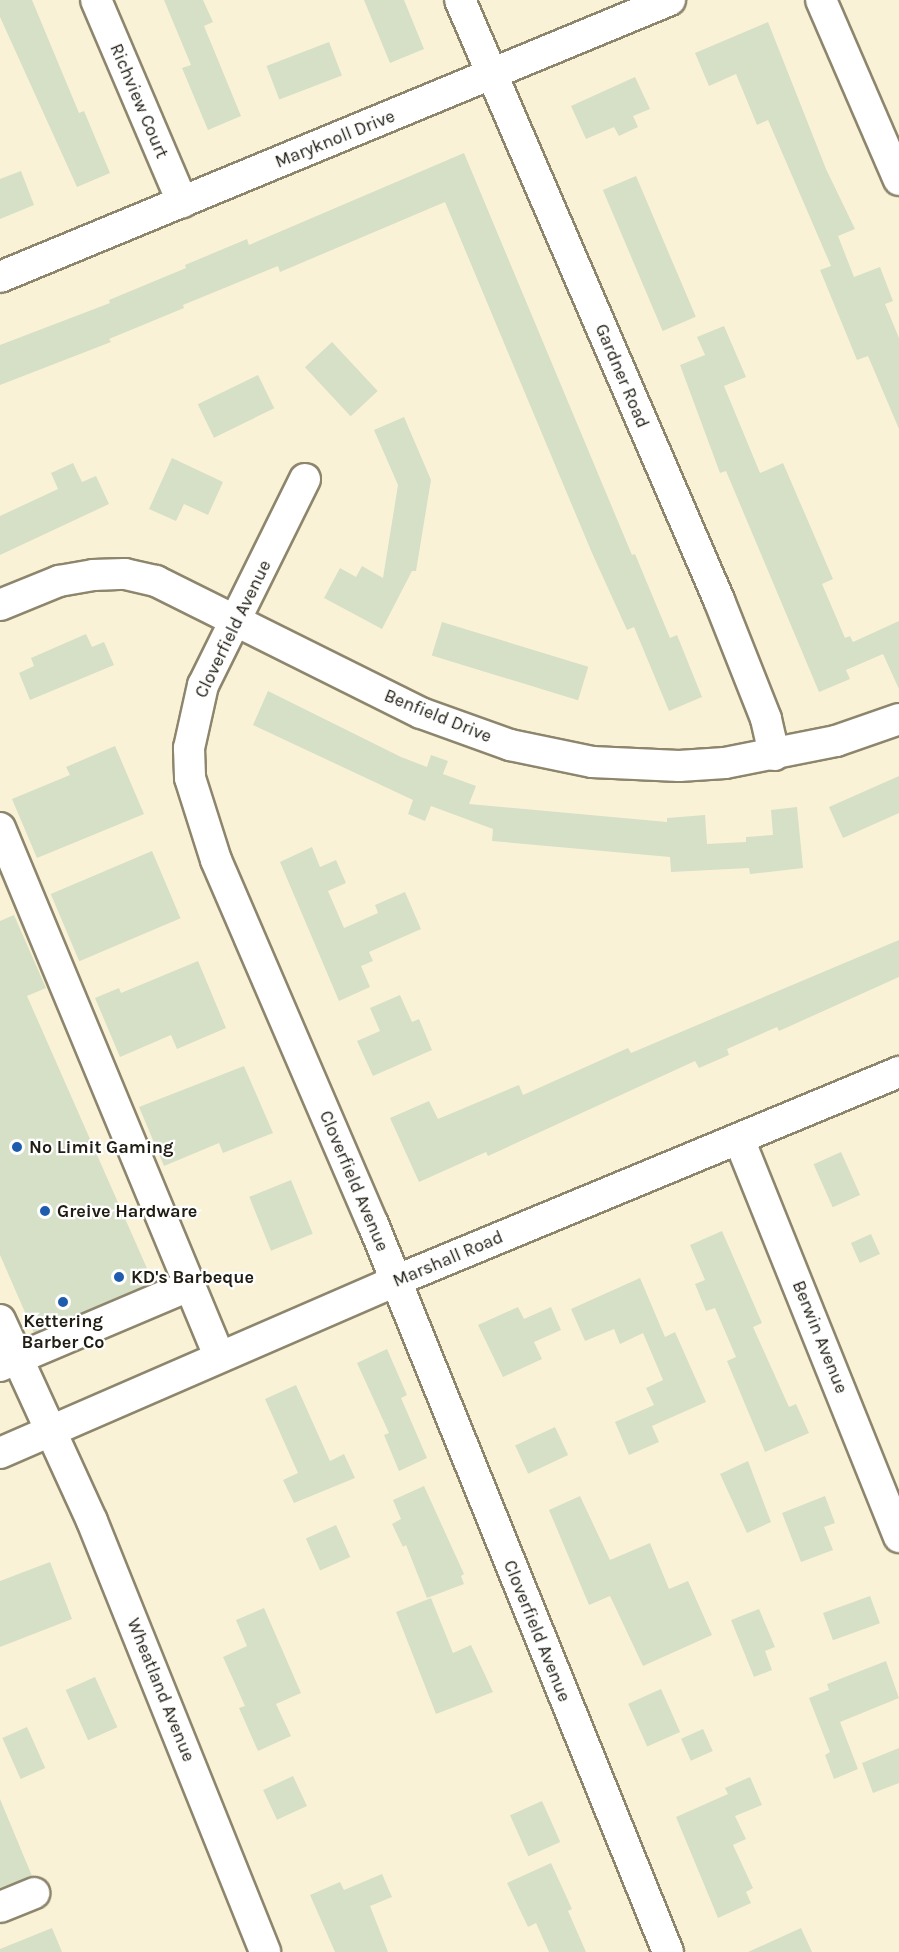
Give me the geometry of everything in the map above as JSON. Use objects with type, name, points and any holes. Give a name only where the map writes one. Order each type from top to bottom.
[{"type":"street","name":"Richview Court","points":[[96,0],[182,202]]},
{"type":"street","name":"Gardner Road","points":[[460,0],[718,600],[766,719],[774,755]]},
{"type":"street","name":"Maryknoll Drive","points":[[0,277],[492,76],[670,0]]},
{"type":"street","points":[[821,0],[899,180]]},
{"type":"street","name":"Cloverfield Avenue","points":[[305,479],[203,684],[193,717],[190,778],[216,860],[395,1281],[668,1952]]},
{"type":"street","name":"Benfield Drive","points":[[0,605],[59,581],[125,574],[156,581],[421,713],[545,754],[592,762],[679,766],[774,755],[836,741],[899,719]]},
{"type":"street","points":[[0,828],[219,1356]]},
{"type":"street","name":"Marshall Road","points":[[0,1453],[395,1281],[899,1072]]},
{"type":"street","name":"Berwin Avenue","points":[[739,1139],[899,1537]]},
{"type":"street","points":[[9,1363],[191,1285]]},
{"type":"street","name":"Wheatland Avenue","points":[[0,1320],[9,1363],[50,1430],[128,1607],[265,1952]]},
{"type":"street","points":[[0,1907],[34,1893]]},
{"type":"building","points":[[0,0],[32,0],[79,113],[84,111],[110,173],[77,187],[0,17]]},
{"type":"building","points":[[164,0],[203,0],[213,22],[204,26],[241,116],[208,130],[182,68],[191,65]]},
{"type":"building","points":[[364,0],[404,0],[424,49],[390,63]]},
{"type":"building","points":[[768,22],[826,169],[855,229],[838,236],[854,277],[880,267],[893,301],[885,304],[899,338],[899,429],[868,356],[857,360],[820,270],[831,266],[768,120],[757,125],[736,74],[709,86],[695,53]]},
{"type":"building","points":[[329,42],[342,76],[279,100],[266,66]]},
{"type":"building","points":[[635,77],[650,109],[633,116],[638,127],[619,136],[614,127],[586,139],[571,106]]},
{"type":"building","points":[[464,153],[632,555],[635,554],[670,638],[677,635],[702,697],[669,711],[634,627],[627,630],[592,553],[445,202],[280,272],[278,266],[183,305],[184,308],[109,339],[111,342],[0,385],[0,345],[110,303],[109,300],[186,268],[185,265],[247,239],[249,245]]},
{"type":"building","points":[[21,171],[34,205],[0,219],[0,179]]},
{"type":"building","points":[[636,176],[696,317],[663,331],[603,190]]},
{"type":"building","points":[[724,326],[746,377],[724,386],[760,473],[783,463],[833,579],[822,584],[845,638],[850,636],[853,642],[899,621],[899,689],[883,654],[846,670],[850,679],[819,692],[726,471],[720,473],[680,365],[705,355],[697,337]]},
{"type":"building","points":[[332,342],[378,391],[351,416],[305,367]]},
{"type":"building","points":[[258,375],[274,408],[214,438],[198,404]]},
{"type":"building","points":[[404,417],[431,480],[416,571],[412,571],[382,629],[324,598],[340,568],[356,577],[362,566],[383,578],[398,485],[374,430]]},
{"type":"building","points":[[172,458],[223,482],[208,515],[184,504],[176,521],[149,509]]},
{"type":"building","points":[[73,463],[82,482],[96,476],[109,504],[0,555],[0,516],[58,489],[51,473]]},
{"type":"building","points":[[442,622],[588,667],[578,700],[432,655]]},
{"type":"building","points":[[86,634],[92,647],[104,642],[114,665],[30,700],[19,673],[34,666],[31,658]]},
{"type":"building","points":[[268,691],[401,757],[427,767],[431,755],[448,761],[443,774],[476,786],[469,804],[667,822],[667,818],[705,815],[707,844],[746,842],[746,837],[773,835],[771,810],[797,807],[803,868],[750,874],[749,868],[671,872],[670,857],[492,841],[493,829],[431,806],[425,821],[408,814],[413,800],[253,725]]},
{"type":"building","points":[[115,746],[144,814],[37,858],[12,799],[70,775],[66,767]]},
{"type":"building","points":[[899,776],[899,813],[843,838],[829,807]]},
{"type":"building","points":[[312,847],[320,867],[336,860],[346,883],[328,891],[344,928],[378,913],[375,905],[405,892],[421,929],[369,952],[373,961],[361,966],[370,987],[339,1001],[280,862]]},
{"type":"building","points":[[152,851],[181,918],[79,961],[51,894]]},
{"type":"building","points":[[14,915],[46,988],[27,996],[153,1282],[34,1333],[0,1255],[0,921]]},
{"type":"building","points":[[899,940],[899,977],[779,1031],[777,1027],[727,1049],[729,1055],[699,1068],[695,1061],[488,1156],[486,1152],[419,1182],[390,1118],[429,1101],[438,1119],[519,1085],[523,1095],[628,1048],[631,1053]]},
{"type":"building","points":[[198,961],[226,1028],[177,1049],[171,1035],[120,1057],[95,998],[119,988],[121,993]]},
{"type":"building","points":[[400,995],[412,1022],[419,1019],[432,1050],[373,1076],[357,1041],[380,1031],[370,1008]]},
{"type":"building","points":[[244,1066],[273,1133],[223,1153],[219,1143],[164,1166],[139,1107]]},
{"type":"building","points":[[841,1152],[860,1195],[833,1207],[814,1164]]},
{"type":"building","points":[[291,1180],[313,1234],[271,1251],[249,1197]]},
{"type":"building","points":[[722,1231],[762,1323],[753,1327],[789,1407],[796,1404],[809,1433],[765,1452],[727,1361],[736,1357],[715,1308],[706,1311],[695,1284],[705,1280],[690,1245]]},
{"type":"building","points":[[871,1234],[880,1254],[860,1263],[851,1243]]},
{"type":"building","points":[[640,1278],[665,1337],[675,1332],[706,1402],[652,1426],[659,1442],[629,1455],[615,1422],[654,1405],[646,1388],[663,1380],[643,1333],[620,1344],[614,1329],[585,1341],[571,1309]]},
{"type":"building","points":[[518,1307],[524,1319],[551,1307],[561,1330],[534,1342],[542,1359],[503,1377],[478,1325]]},
{"type":"building","points":[[387,1349],[407,1395],[401,1398],[427,1458],[399,1471],[384,1435],[389,1433],[357,1363]]},
{"type":"building","points":[[296,1385],[330,1461],[344,1454],[355,1478],[294,1503],[283,1480],[298,1473],[265,1399]]},
{"type":"building","points":[[555,1427],[568,1455],[528,1474],[515,1446]]},
{"type":"building","points":[[748,1461],[771,1522],[747,1533],[720,1474]]},
{"type":"building","points":[[424,1486],[464,1574],[461,1576],[464,1584],[427,1598],[406,1545],[403,1547],[392,1524],[401,1519],[393,1500]]},
{"type":"building","points":[[580,1496],[610,1560],[650,1543],[669,1589],[688,1581],[712,1635],[643,1666],[610,1596],[589,1605],[549,1510]]},
{"type":"building","points":[[825,1496],[835,1523],[824,1527],[833,1550],[801,1562],[782,1513]]},
{"type":"building","points":[[336,1525],[350,1557],[320,1570],[306,1538]]},
{"type":"building","points":[[50,1562],[72,1619],[0,1647],[0,1581]]},
{"type":"building","points":[[870,1596],[880,1623],[833,1640],[823,1613]]},
{"type":"building","points":[[431,1598],[453,1653],[471,1645],[493,1692],[436,1714],[396,1612]]},
{"type":"building","points":[[264,1608],[301,1693],[276,1704],[291,1736],[258,1751],[239,1708],[245,1706],[223,1657],[247,1646],[236,1620]]},
{"type":"building","points":[[759,1609],[775,1647],[765,1651],[772,1670],[754,1677],[731,1620]]},
{"type":"building","points":[[886,1661],[899,1698],[840,1722],[858,1769],[834,1779],[825,1755],[830,1752],[809,1698],[829,1690],[827,1684]]},
{"type":"building","points":[[95,1677],[117,1727],[88,1740],[66,1690]]},
{"type":"building","points":[[661,1689],[680,1732],[647,1747],[628,1704]]},
{"type":"building","points":[[27,1727],[45,1768],[21,1779],[2,1738]]},
{"type":"building","points":[[703,1729],[713,1751],[691,1761],[681,1739]]},
{"type":"building","points":[[899,1748],[899,1783],[873,1793],[862,1763]]},
{"type":"building","points":[[293,1776],[307,1806],[277,1820],[263,1790]]},
{"type":"building","points":[[750,1777],[762,1805],[735,1816],[746,1839],[733,1845],[753,1888],[746,1892],[751,1903],[718,1918],[676,1817],[728,1794],[725,1788]]},
{"type":"building","points":[[0,1799],[32,1876],[0,1888]]},
{"type":"building","points":[[542,1801],[560,1842],[528,1856],[510,1815]]},
{"type":"building","points":[[551,1863],[572,1909],[568,1911],[586,1952],[549,1952],[536,1923],[528,1927],[507,1883]]},
{"type":"building","points":[[382,1874],[392,1897],[370,1906],[388,1952],[335,1952],[310,1895],[340,1882],[344,1890]]},
{"type":"building","points":[[52,1928],[62,1952],[0,1952],[0,1949]]},
{"type":"building","points":[[801,1928],[812,1952],[748,1952]]},
{"type":"place","name":"No Limit Gaming","points":[[17,1147]]},
{"type":"place","name":"Greive Hardware","points":[[45,1211]]},
{"type":"place","name":"KD's Barbeque","points":[[119,1277]]},
{"type":"place","name":"Kettering Barber Co","points":[[63,1302]]}]
